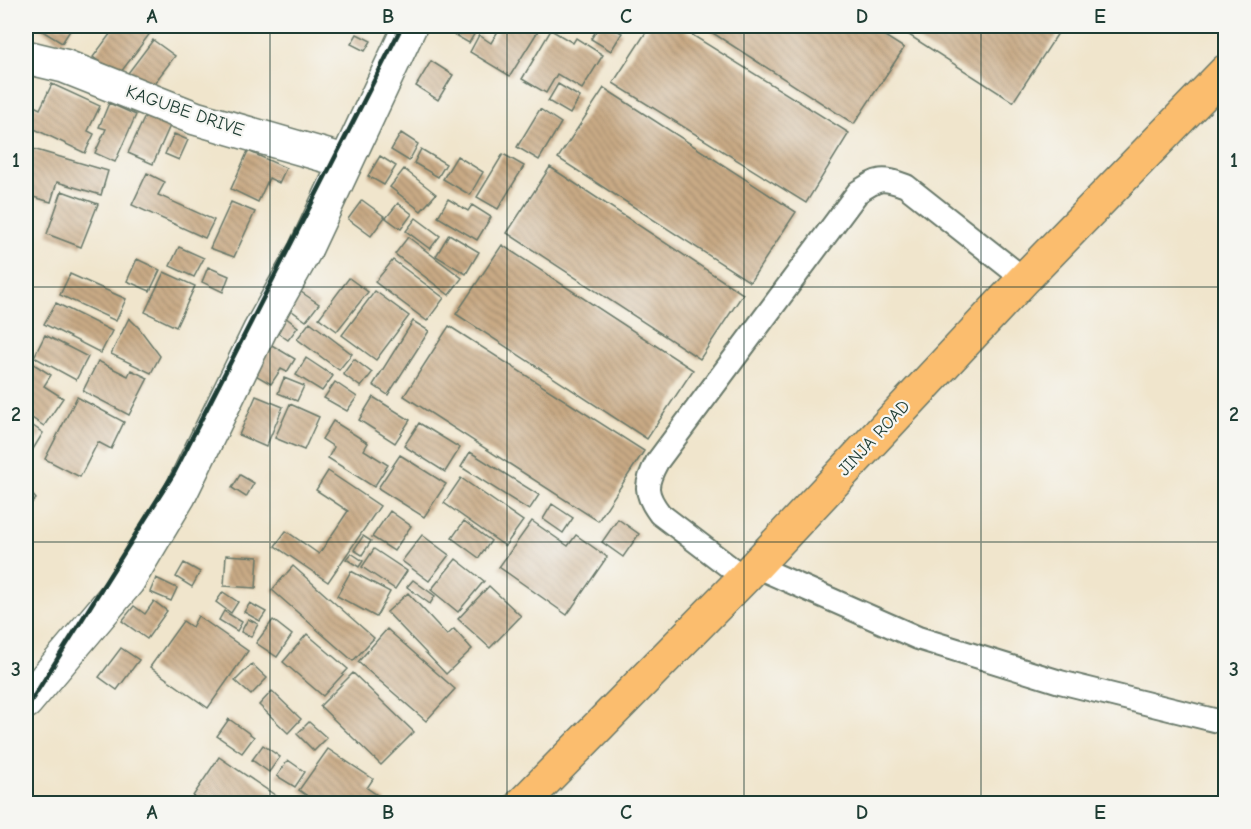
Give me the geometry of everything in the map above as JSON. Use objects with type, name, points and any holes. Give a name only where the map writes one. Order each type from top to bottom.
[{"type":"highway","name":"JINJA ROAD","points":[[522,804],[749,572],[1024,279],[1226,71]]},
{"type":"street","points":[[26,702],[128,581],[179,496],[260,330],[305,250],[410,26]]},
{"type":"street","name":"KAGUBE DRIVE","points":[[26,57],[64,66],[195,118],[346,160]]},
{"type":"lane","points":[[1024,279],[906,186],[889,180],[875,181],[858,192],[657,462],[647,488],[651,502],[660,514],[749,572],[918,638],[1060,682],[1226,723]]},
{"type":"building","points":[[34,26],[73,26],[62,43]]},
{"type":"building","points":[[116,26],[151,26],[154,28],[118,76],[93,57]]},
{"type":"building","points":[[450,26],[479,26],[469,43],[446,30]]},
{"type":"building","points":[[501,26],[529,26],[538,31],[510,76],[470,52],[479,35],[491,43]]},
{"type":"building","points":[[599,26],[609,26],[622,33],[611,51],[591,39]]},
{"type":"building","points":[[650,26],[678,26],[849,133],[806,203],[613,83]]},
{"type":"building","points":[[702,26],[869,26],[904,48],[854,124]]},
{"type":"building","points":[[895,26],[1060,26],[1062,27],[1013,102]]},
{"type":"building","points":[[551,30],[573,43],[576,38],[603,55],[582,89],[557,74],[546,93],[522,79]]},
{"type":"building","points":[[357,34],[371,41],[365,51],[351,44]]},
{"type":"building","points":[[153,40],[175,56],[150,89],[128,73]]},
{"type":"building","points":[[431,61],[453,75],[438,100],[416,86]]},
{"type":"building","points":[[52,84],[100,106],[88,131],[94,134],[85,153],[26,125],[26,102],[40,109]]},
{"type":"building","points":[[558,84],[580,97],[570,114],[548,101]]},
{"type":"building","points":[[604,88],[796,212],[750,282],[558,158]]},
{"type":"building","points":[[109,103],[136,115],[115,162],[95,153],[106,129],[99,127]]},
{"type":"building","points":[[540,109],[561,123],[539,160],[517,147]]},
{"type":"building","points":[[148,110],[172,121],[153,164],[128,153]]},
{"type":"building","points":[[401,133],[418,144],[409,161],[391,150]]},
{"type":"building","points":[[174,134],[188,140],[179,160],[165,154]]},
{"type":"building","points":[[26,147],[108,171],[101,195],[57,182],[51,202],[26,195]]},
{"type":"building","points":[[421,149],[446,164],[438,177],[414,163]]},
{"type":"building","points":[[248,151],[286,168],[279,183],[269,178],[258,202],[231,189]]},
{"type":"building","points":[[503,154],[524,166],[498,209],[477,197]]},
{"type":"building","points":[[380,156],[396,166],[384,185],[368,176]]},
{"type":"building","points":[[457,156],[483,172],[470,195],[443,179]]},
{"type":"building","points":[[550,167],[743,294],[700,359],[507,233]]},
{"type":"building","points":[[404,169],[436,194],[421,211],[390,187]]},
{"type":"building","points":[[147,173],[165,182],[158,195],[214,220],[205,238],[132,205]]},
{"type":"building","points":[[62,191],[98,204],[81,247],[47,234]]},
{"type":"building","points":[[448,199],[468,211],[472,205],[491,217],[477,240],[438,217]]},
{"type":"building","points":[[362,200],[385,217],[371,236],[348,219]]},
{"type":"building","points":[[231,202],[255,212],[234,257],[210,248]]},
{"type":"building","points":[[398,203],[412,214],[401,229],[386,218]]},
{"type":"building","points":[[416,218],[440,236],[430,249],[406,231]]},
{"type":"building","points":[[449,234],[479,252],[466,274],[436,256]]},
{"type":"building","points":[[408,237],[462,278],[449,295],[395,254]]},
{"type":"building","points":[[502,245],[693,370],[647,439],[456,314]]},
{"type":"building","points":[[179,247],[204,258],[194,277],[170,266]]},
{"type":"building","points":[[137,259],[160,270],[150,291],[127,281]]},
{"type":"building","points":[[393,260],[444,298],[427,321],[375,282]]},
{"type":"building","points":[[208,267],[229,276],[223,292],[202,282]]},
{"type":"building","points":[[164,272],[195,286],[176,327],[145,312]]},
{"type":"building","points":[[70,274],[126,299],[116,321],[60,295]]},
{"type":"building","points":[[349,278],[368,292],[337,331],[319,318]]},
{"type":"building","points":[[375,291],[409,316],[376,360],[342,335]]},
{"type":"building","points":[[301,292],[319,304],[306,321],[288,308]]},
{"type":"building","points":[[56,303],[112,331],[101,353],[44,324]]},
{"type":"building","points":[[285,317],[298,327],[288,340],[275,331]]},
{"type":"building","points":[[129,318],[160,356],[151,373],[111,354]]},
{"type":"building","points":[[413,321],[429,331],[388,395],[373,385]]},
{"type":"building","points":[[310,322],[352,354],[339,370],[297,339]]},
{"type":"building","points":[[449,326],[644,451],[598,521],[404,396]]},
{"type":"building","points":[[45,335],[88,357],[76,380],[34,357]]},
{"type":"building","points":[[270,344],[295,359],[287,372],[281,369],[271,384],[252,373]]},
{"type":"building","points":[[306,358],[333,376],[322,391],[296,375]]},
{"type":"building","points":[[354,359],[372,373],[361,387],[343,374]]},
{"type":"building","points":[[98,361],[128,376],[131,370],[148,378],[129,415],[83,391]]},
{"type":"building","points":[[32,363],[51,375],[44,386],[63,398],[44,426],[26,414],[26,374]]},
{"type":"building","points":[[284,378],[304,386],[297,401],[278,393]]},
{"type":"building","points":[[335,382],[357,397],[347,411],[324,398]]},
{"type":"building","points":[[256,396],[283,407],[266,447],[239,435]]},
{"type":"building","points":[[77,397],[124,422],[111,449],[98,442],[80,477],[45,459]]},
{"type":"building","points":[[373,397],[410,420],[395,443],[359,420]]},
{"type":"building","points":[[290,404],[319,417],[304,450],[275,438]]},
{"type":"building","points":[[26,421],[43,433],[30,454],[26,452]]},
{"type":"building","points":[[333,421],[368,443],[364,450],[388,465],[374,487],[328,458],[334,447],[322,439]]},
{"type":"building","points":[[419,423],[460,448],[445,472],[404,446]]},
{"type":"building","points":[[470,452],[539,495],[529,510],[461,467]]},
{"type":"building","points":[[400,455],[446,484],[424,517],[378,488]]},
{"type":"building","points":[[328,471],[380,506],[328,582],[275,546],[286,531],[319,554],[348,511],[316,490]]},
{"type":"building","points":[[240,475],[254,483],[246,497],[232,488]]},
{"type":"building","points":[[461,478],[523,521],[505,546],[444,503]]},
{"type":"building","points":[[26,487],[36,499],[26,508]]},
{"type":"building","points":[[552,504],[573,518],[563,533],[543,519]]},
{"type":"building","points":[[390,511],[411,526],[394,551],[372,537]]},
{"type":"building","points":[[618,519],[639,534],[623,557],[602,542]]},
{"type":"building","points":[[464,521],[491,541],[479,558],[452,538]]},
{"type":"building","points":[[532,521],[568,546],[576,535],[607,557],[567,615],[499,567]]},
{"type":"building","points":[[422,535],[449,555],[429,581],[402,561]]},
{"type":"building","points":[[363,536],[371,541],[362,555],[354,550]]},
{"type":"building","points":[[374,549],[407,571],[395,589],[362,567]]},
{"type":"building","points":[[351,553],[363,561],[359,567],[346,559]]},
{"type":"building","points":[[226,555],[258,557],[256,588],[224,586]]},
{"type":"building","points":[[456,559],[484,581],[458,612],[431,590]]},
{"type":"building","points":[[184,563],[200,572],[192,587],[176,577]]},
{"type":"building","points":[[293,566],[374,638],[353,661],[272,590]]},
{"type":"building","points":[[351,571],[390,592],[376,617],[337,596]]},
{"type":"building","points":[[156,578],[177,588],[171,601],[150,592]]},
{"type":"building","points":[[413,580],[435,596],[430,604],[407,587]]},
{"type":"building","points":[[489,586],[521,616],[490,648],[458,619]]},
{"type":"building","points":[[223,592],[238,602],[231,613],[216,602]]},
{"type":"building","points":[[408,593],[447,635],[454,629],[472,649],[446,674],[387,612]]},
{"type":"building","points":[[154,601],[167,611],[147,639],[122,621],[134,606],[145,614]]},
{"type":"building","points":[[250,603],[266,612],[260,621],[244,612]]},
{"type":"building","points":[[224,611],[242,622],[237,631],[219,620]]},
{"type":"building","points":[[198,616],[248,651],[208,708],[150,667],[183,621],[192,627]]},
{"type":"building","points":[[248,619],[258,624],[251,637],[241,632]]},
{"type":"building","points":[[273,620],[292,635],[277,657],[256,643]]},
{"type":"building","points":[[387,629],[455,689],[426,721],[358,662]]},
{"type":"building","points":[[307,634],[348,669],[323,696],[283,662]]},
{"type":"building","points":[[121,648],[139,660],[117,690],[99,677]]},
{"type":"building","points":[[252,664],[267,678],[251,695],[235,681]]},
{"type":"building","points":[[353,673],[414,732],[381,765],[320,706]]},
{"type":"building","points":[[272,691],[301,719],[288,733],[259,705]]},
{"type":"building","points":[[229,719],[254,737],[242,753],[217,736]]},
{"type":"building","points":[[309,722],[327,738],[314,751],[297,734]]},
{"type":"building","points":[[263,745],[280,757],[269,772],[252,760]]},
{"type":"building","points":[[328,749],[373,779],[367,788],[386,801],[385,804],[319,804],[299,790]]},
{"type":"building","points":[[219,757],[288,804],[204,804],[193,796]]},
{"type":"building","points":[[288,760],[305,772],[295,787],[277,776]]},
{"type":"railway","points":[[26,709],[174,473],[402,26]]}]
